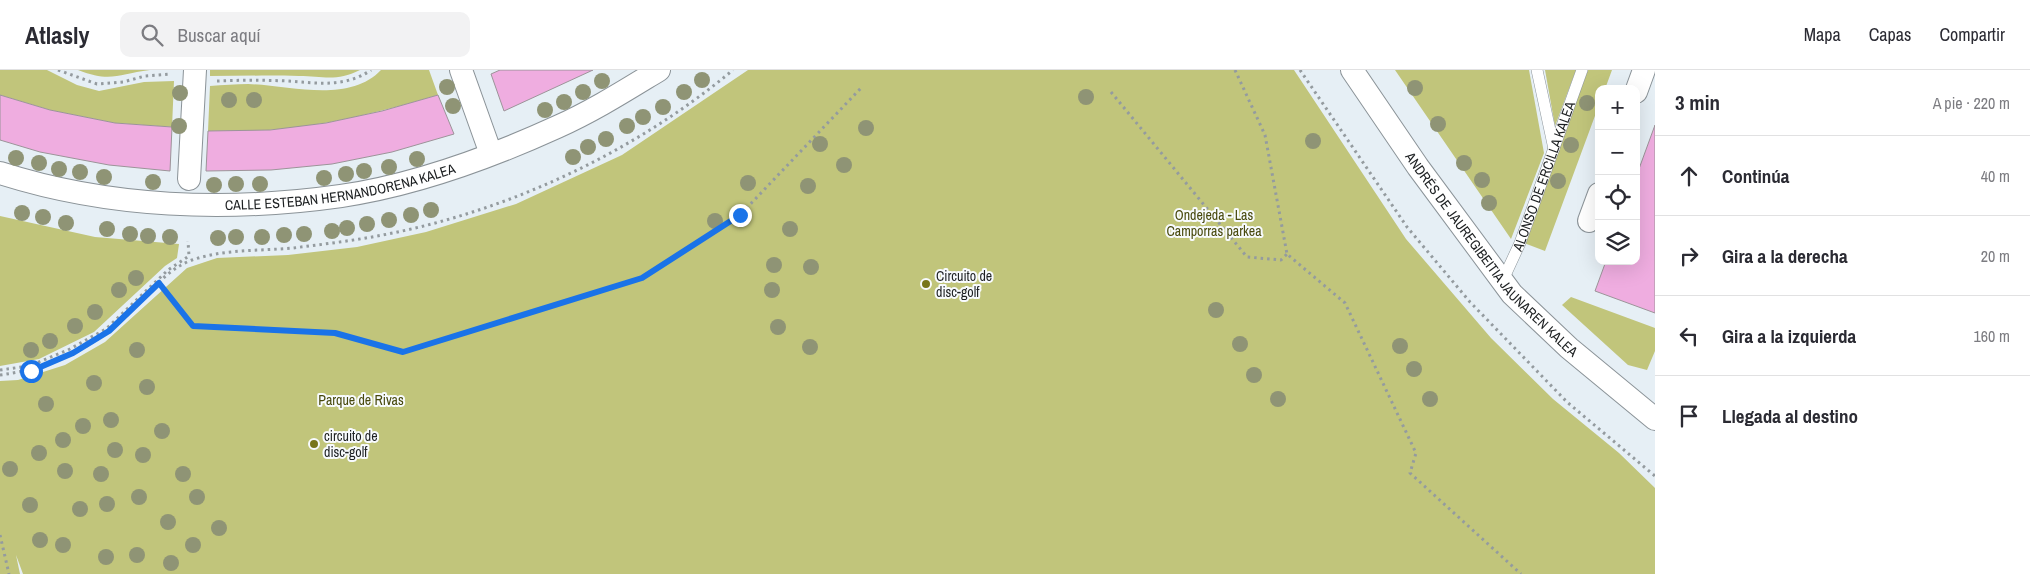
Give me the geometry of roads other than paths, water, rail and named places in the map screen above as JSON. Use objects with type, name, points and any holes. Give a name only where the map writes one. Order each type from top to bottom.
[{"type":"street","points":[[461,70],[491,154]]},
{"type":"street","name":"CALLE ESTEBAN HERNANDORENA KALEA","points":[[0,173],[52,186],[118,198],[189,206],[255,204],[342,196],[437,173],[491,154],[558,127],[609,101],[659,70]]},
{"type":"street","name":"ANDRÉS DE JAUREGIBEITIA JAUNAREN KALEA","points":[[1352,70],[1418,167],[1512,294],[1569,348],[1653,413]]},
{"type":"street","points":[[1639,85],[1644,70]]},
{"type":"street","points":[[189,179],[194,75]]},
{"type":"street","points":[[1589,221],[1595,205]]},
{"type":"lane","points":[[1537,70],[1554,149]]},
{"type":"lane","name":"ALONSO DE ERCILLA KALEA","points":[[1502,282],[1520,243],[1582,70]]},
{"type":"place","name":"Circuito de disc-golf","points":[[926,284]]},
{"type":"place","name":"circuito de disc-golf","points":[[314,444]]},
{"type":"park label","name":"Ondejeda - Las Camporras parkea","points":[[1214,224]]},
{"type":"park label","name":"Parque de Rivas","points":[[361,400]]}]
